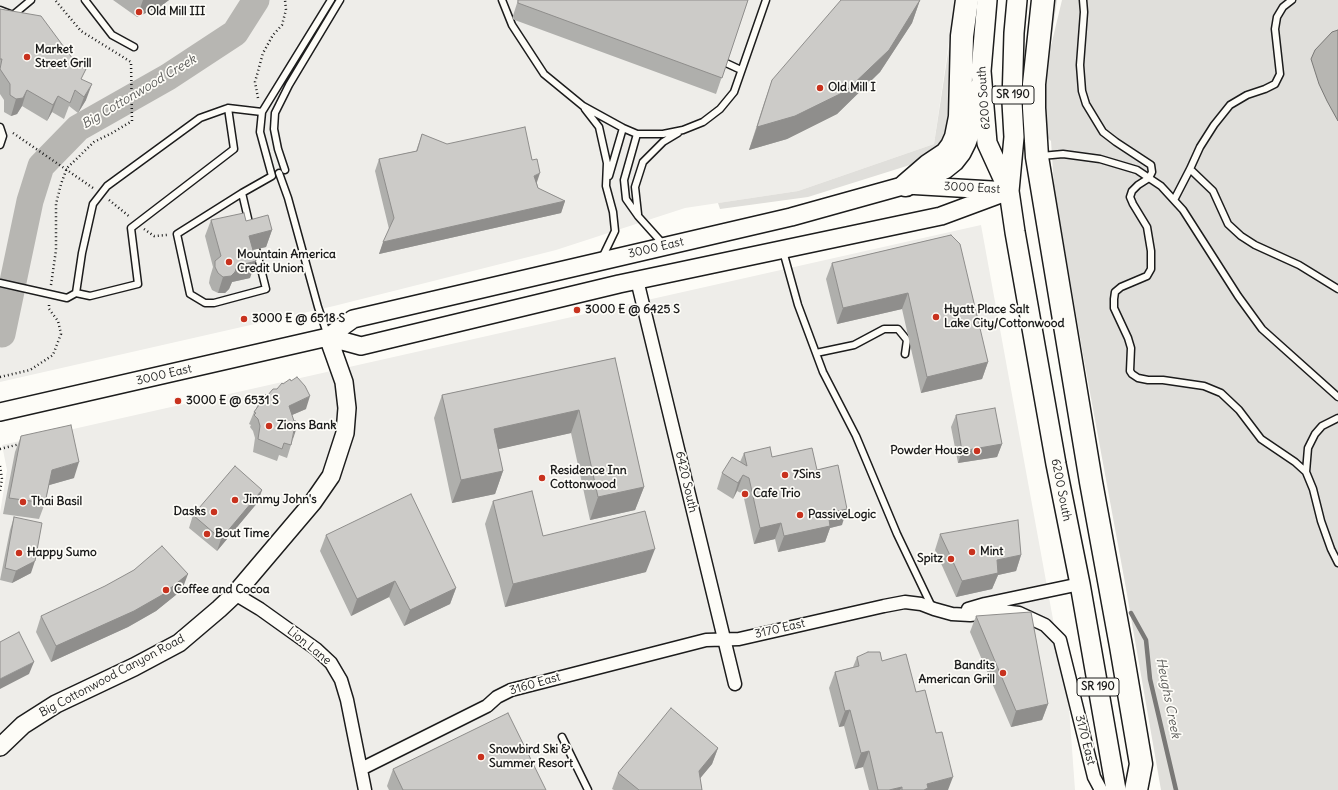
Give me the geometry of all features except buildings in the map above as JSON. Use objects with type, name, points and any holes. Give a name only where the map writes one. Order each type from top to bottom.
[{"type":"highway","points":[[906,185],[928,166],[946,154],[956,137],[960,117],[962,36],[967,0]]},
{"type":"highway","points":[[1043,0],[1034,84],[1037,157],[1090,474],[1141,764],[1136,790]]},
{"type":"main road","name":"6200 South","points":[[987,0],[981,71],[987,143],[1009,190]]},
{"type":"main road","name":"6200 South","points":[[1017,0],[1014,33],[1012,102],[1014,137],[1009,190],[1056,464],[1080,584],[1116,790]]},
{"type":"main road","points":[[906,185],[945,170],[955,162],[962,153],[971,132],[981,71]]},
{"type":"main road","name":"3000 East","points":[[0,412],[328,338],[353,320],[791,217],[906,185],[1009,190]]},
{"type":"main road","name":"3000 East","points":[[328,338],[361,346],[637,280],[941,216],[1009,190]]},
{"type":"main road","name":"Big Cottonwood Canyon Road","points":[[0,747],[23,725],[56,704],[134,667],[179,643],[214,614],[235,594],[313,502],[331,476],[345,434],[347,408],[344,382],[328,338]]},
{"type":"street","name":"6420 South","points":[[637,280],[735,684]]},
{"type":"street","points":[[952,614],[985,604],[1080,584]]},
{"type":"street","name":"Lion Lane","points":[[235,594],[260,609],[316,649],[331,663],[341,680],[347,700],[365,790]]},
{"type":"street","name":"3170 East","points":[[724,639],[739,639],[905,602],[921,604],[952,614],[970,615],[1002,611],[1019,613],[1045,625],[1060,640],[1094,777],[1101,790]]},
{"type":"street","name":"3160 East","points":[[361,769],[487,706],[497,696],[510,690],[706,640],[724,639]]},
{"type":"lane","points":[[0,10],[12,16],[31,0]]},
{"type":"lane","points":[[85,0],[112,35],[134,47]]},
{"type":"lane","points":[[256,249],[266,289],[214,303],[205,303],[190,294],[177,234],[272,176],[260,132],[262,112],[330,0]]},
{"type":"lane","points":[[328,338],[288,198],[274,129],[275,113],[289,85],[340,0]]},
{"type":"lane","points":[[502,0],[512,25],[544,74],[583,106],[637,134],[664,134],[683,130]]},
{"type":"lane","points":[[638,216],[635,187],[643,162],[663,142],[683,130],[703,122],[720,108],[734,92],[766,0]]},
{"type":"lane","points":[[1083,0],[1084,12],[1080,65],[1082,91],[1086,104],[1103,132],[1151,165],[1152,172],[1149,178],[1132,191],[1130,197],[1146,227],[1151,251],[1151,269],[1147,276],[1121,287],[1116,292],[1114,298],[1114,308],[1131,348],[1130,371],[1138,378],[1204,386],[1221,393],[1238,410],[1261,439],[1306,472]]},
{"type":"lane","points":[[1174,200],[1200,147],[1214,125],[1230,105],[1248,95],[1274,84],[1280,74],[1275,29],[1277,17],[1284,7],[1292,0]]},
{"type":"lane","points":[[726,63],[741,70]]},
{"type":"lane","points":[[583,106],[599,127],[607,163],[606,186],[613,212],[615,231],[600,261]]},
{"type":"lane","points":[[76,293],[82,253],[93,204],[107,186],[200,118],[228,108],[262,112]]},
{"type":"lane","points":[[0,283],[67,298],[76,293],[90,296],[138,284],[131,228],[234,149],[228,108]]},
{"type":"lane","points":[[0,127],[3,136],[0,145]]},
{"type":"lane","points":[[606,186],[623,128]]},
{"type":"lane","points":[[637,134],[624,180],[626,199],[638,216],[665,246]]},
{"type":"lane","points":[[1037,157],[1063,154],[1100,159],[1137,170],[1161,186],[1183,210],[1238,296],[1262,329],[1338,397]]},
{"type":"lane","points":[[1190,170],[1213,190],[1228,224],[1240,236],[1255,245],[1299,265],[1338,289]]},
{"type":"lane","points":[[242,193],[252,234]]},
{"type":"lane","points":[[782,250],[798,305],[823,372],[856,436],[897,534],[934,609]]},
{"type":"lane","points":[[816,353],[854,345],[884,329],[898,329],[907,340],[905,354]]},
{"type":"lane","points":[[1338,418],[1322,426],[1316,434],[1308,448],[1306,472],[1313,489],[1330,549],[1338,563]]},
{"type":"lane","points":[[562,737],[588,790]]},
{"type":"path","points":[[0,377],[30,370],[53,355],[61,334],[58,321],[49,310],[49,294],[53,280],[56,250],[56,204],[61,184],[67,168],[94,142],[132,121],[131,62],[81,31],[55,0]]},
{"type":"path","points":[[258,98],[255,82],[263,53],[273,35],[282,25],[286,10],[285,0]]},
{"type":"path","points":[[13,133],[93,188]]},
{"type":"path","points":[[0,449],[27,443]]},
{"type":"path","points":[[0,466],[2,479],[0,491]]},
{"type":"shaded area","points":[[0,0],[955,0],[934,144],[798,191],[685,208],[556,250],[334,306],[0,382]]},
{"type":"shaded area","points":[[956,0],[965,0],[950,132],[929,159],[808,197],[720,209],[718,203],[798,191],[934,144]]},
{"type":"shaded area","points":[[1050,0],[1057,0],[1050,50],[1062,0],[1338,0],[1338,790],[1161,790],[1054,186],[1051,141],[1045,135],[1041,118]]},
{"type":"shaded area","points":[[1338,30],[1338,121],[1319,84],[1311,59],[1315,50],[1332,32]]},
{"type":"shaded area","points":[[981,225],[1069,707],[1075,790],[0,790],[0,513],[7,470],[2,445]]},
{"type":"waterway","name":"Big Cottonwood Creek","points":[[2,334],[30,201],[41,166],[78,128],[168,77],[235,33],[256,0]]},
{"type":"waterway","name":"Heughs Creek","points":[[1131,613],[1146,640],[1150,679],[1176,790]]},
{"type":"place","name":"Old Mill III","points":[[139,12]]},
{"type":"place","name":"Market Street Grill","points":[[27,57]]},
{"type":"place","name":"Old Mill I","points":[[820,88]]},
{"type":"place","name":"Mountain America Credit Union","points":[[229,262]]},
{"type":"place","name":"3000 E @ 6425 S","points":[[577,310]]},
{"type":"place","name":"Hyatt Place Salt Lake City/Cottonwood","points":[[936,317]]},
{"type":"place","name":"3000 E @ 6518 S","points":[[244,319]]},
{"type":"place","name":"3000 E @ 6531 S","points":[[178,401]]},
{"type":"place","name":"Zions Bank","points":[[269,426]]},
{"type":"place","name":"Powder House","points":[[977,451]]},
{"type":"place","name":"7Sins","points":[[785,475]]},
{"type":"place","name":"Residence Inn Cottonwood","points":[[542,478]]},
{"type":"place","name":"Cafe Trio","points":[[745,494]]},
{"type":"place","name":"Jimmy John's","points":[[235,500]]},
{"type":"place","name":"Thai Basil","points":[[23,502]]},
{"type":"place","name":"Dasks","points":[[214,512]]},
{"type":"place","name":"PassiveLogic","points":[[800,515]]},
{"type":"place","name":"Bout Time","points":[[207,534]]},
{"type":"place","name":"Mint","points":[[972,552]]},
{"type":"place","name":"Happy Sumo","points":[[19,553]]},
{"type":"place","name":"Spitz","points":[[951,559]]},
{"type":"place","name":"Coffee and Cocoa","points":[[166,590]]},
{"type":"place","name":"Bandits American Grill","points":[[1003,673]]},
{"type":"place","name":"Snowbird Ski & Summer Resort","points":[[481,757]]}]
